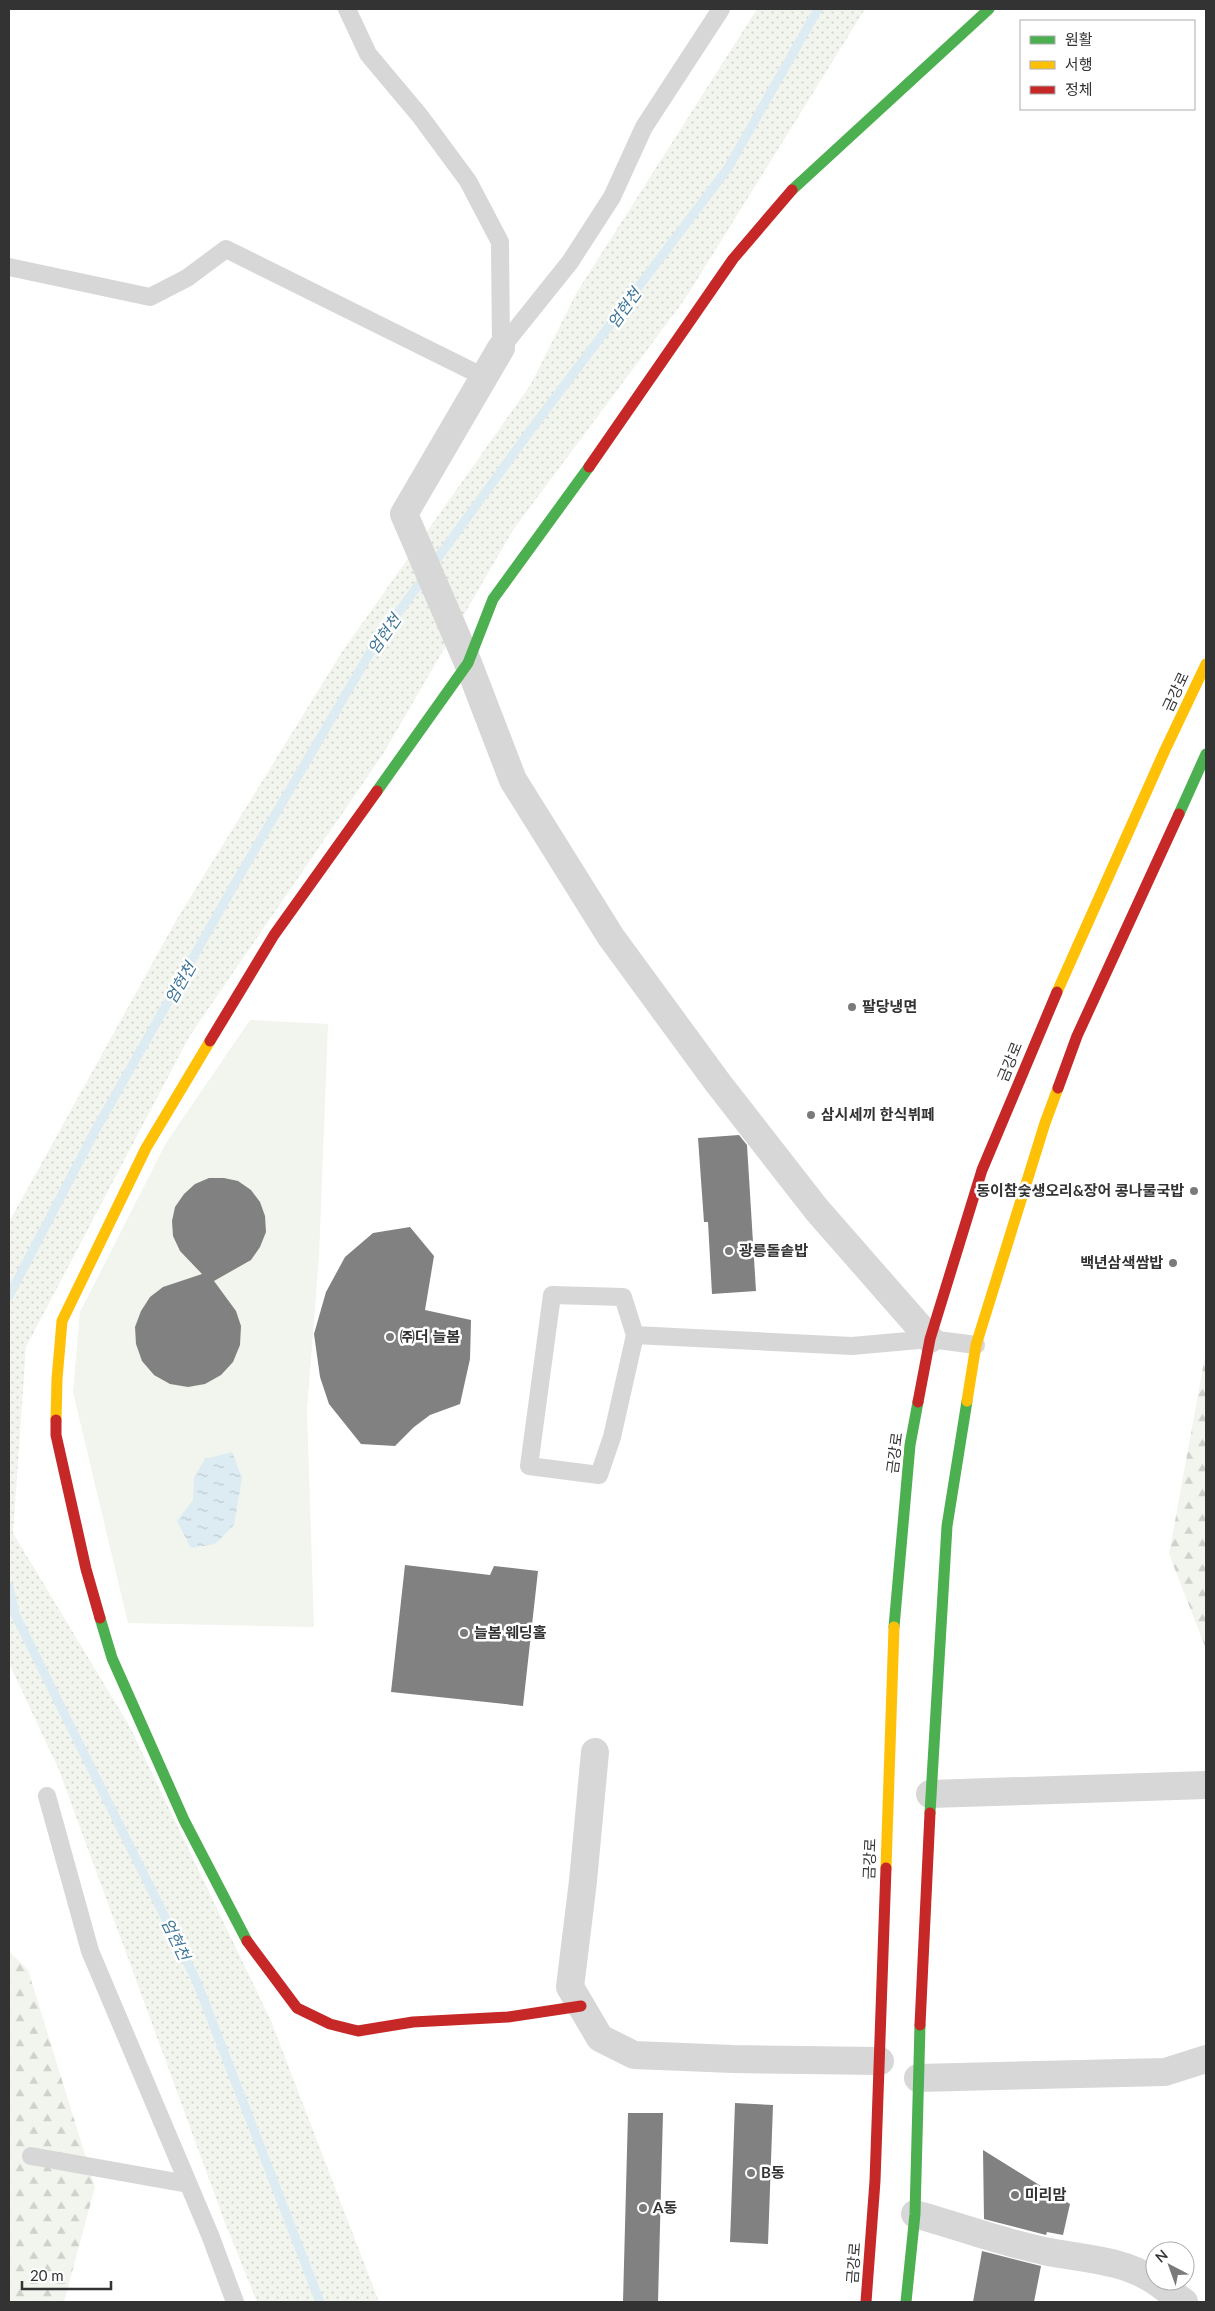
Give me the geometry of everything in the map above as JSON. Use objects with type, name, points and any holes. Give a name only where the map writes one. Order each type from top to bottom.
[{"type":"main road","points":[[581,2006],[508,2016],[413,2022],[358,2031],[330,2024],[297,2008],[247,1941],[184,1820],[112,1658],[86,1569],[56,1435],[57,1379],[62,1321],[146,1148],[274,935],[468,663],[493,599],[593,460],[733,259],[786,196],[989,9]]},
{"type":"main road","name":"금강로","points":[[866,2302],[880,2061],[884,1874],[894,1629],[910,1445],[930,1339],[982,1170],[1029,1054],[1165,750],[1206,664]]},
{"type":"main road","points":[[906,2302],[915,2214],[918,2078],[930,1794],[947,1526],[976,1345],[1044,1123],[1077,1036],[1206,754]]},
{"type":"street","points":[[501,348],[404,514],[468,663],[513,780],[611,937],[718,1083],[817,1210],[930,1339]]},
{"type":"street","points":[[595,1752],[583,1881],[570,1987],[600,2038],[634,2055],[733,2059],[880,2061]]},
{"type":"street","points":[[930,1794],[1206,1785]]},
{"type":"street","points":[[918,2078],[1165,2072],[1206,2059]]},
{"type":"street","points":[[915,2214],[1044,2251],[1091,2257],[1125,2266],[1145,2276]]},
{"type":"street","points":[[1169,2291],[1184,2302]]},
{"type":"lane","points":[[347,9],[368,54],[420,116],[468,181],[500,242],[501,348]]},
{"type":"lane","points":[[501,348],[570,262],[612,197],[644,127],[721,9]]},
{"type":"lane","points":[[9,267],[150,297],[188,278],[226,249],[484,377]]},
{"type":"lane","points":[[552,1295],[623,1297],[635,1335],[612,1437],[599,1475],[529,1466],[552,1295]]},
{"type":"lane","points":[[635,1335],[852,1346],[930,1339],[976,1345]]},
{"type":"lane","points":[[47,1796],[90,1951],[210,2235],[235,2302]]},
{"type":"lane","points":[[31,2156],[188,2184]]},
{"type":"green space","points":[[757,9],[865,9],[685,299],[513,530],[383,754],[189,1037],[26,1347],[13,1533],[130,1727],[271,2021],[379,2302],[257,2302],[224,2220],[59,1770],[9,1663],[9,1222],[177,919],[342,652],[531,384],[577,292]]},
{"type":"green space","points":[[250,1020],[328,1024],[319,1257],[307,1410],[314,1627],[128,1623],[73,1392],[80,1312],[166,1143]]},
{"type":"green space","points":[[1206,1351],[1206,1649],[1169,1554]]},
{"type":"green space","points":[[9,1951],[28,1970],[95,2187],[64,2302],[9,2302]]},
{"type":"water","points":[[232,1452],[242,1478],[234,1525],[215,1544],[191,1548],[177,1521],[193,1500],[194,1477],[205,1459]]},
{"type":"building","points":[[739,1135],[747,1145],[756,1291],[712,1294],[708,1222],[704,1222],[698,1138]]},
{"type":"building","points":[[209,1178],[224,1178],[238,1181],[251,1190],[260,1202],[265,1216],[266,1232],[260,1247],[251,1260],[214,1281],[236,1311],[241,1326],[240,1345],[233,1362],[221,1375],[205,1384],[188,1387],[170,1384],[154,1375],[142,1361],[136,1344],[135,1327],[141,1311],[150,1297],[163,1287],[202,1274],[180,1251],[173,1236],[172,1221],[175,1207],[184,1194],[195,1184]]},
{"type":"building","points":[[410,1227],[434,1256],[425,1310],[471,1320],[470,1359],[460,1404],[430,1415],[414,1427],[395,1446],[361,1444],[329,1404],[320,1377],[314,1334],[326,1292],[345,1257],[373,1233]]},
{"type":"building","name":"늘봄 웨딩홀","points":[[405,1565],[490,1575],[494,1566],[538,1571],[523,1706],[391,1692]]},
{"type":"building","name":"B동","points":[[735,2103],[773,2105],[768,2244],[730,2242]]},
{"type":"building","name":"A동","points":[[628,2113],[663,2113],[658,2302],[623,2302]]},
{"type":"building","points":[[983,2150],[1070,2204],[1063,2235],[1047,2232],[1046,2235],[984,2219]]},
{"type":"building","points":[[982,2251],[1041,2266],[1034,2302],[973,2302]]},
{"type":"waterway","name":"엄현천","points":[[9,1296],[95,1131],[237,880],[374,646],[533,427],[728,168],[818,9]]},
{"type":"waterway","name":"엄현천","points":[[9,1587],[15,1614],[197,1982],[320,2302]]},
{"type":"traffic: fast","points":[[792,190],[989,9]]},
{"type":"traffic: fast","points":[[377,791],[468,663],[493,599],[589,467]]},
{"type":"traffic: fast","points":[[1179,814],[1206,754]]},
{"type":"traffic: fast","points":[[930,1813],[947,1526],[967,1401]]},
{"type":"traffic: fast","points":[[894,1627],[910,1445],[918,1402]]},
{"type":"traffic: fast","points":[[100,1618],[112,1658],[184,1820],[247,1941]]},
{"type":"traffic: fast","points":[[906,2302],[915,2214],[920,2025]]},
{"type":"traffic: slow","points":[[1057,992],[1165,750],[1206,664]]},
{"type":"traffic: slow","points":[[56,1420],[62,1321],[146,1148],[210,1041]]},
{"type":"traffic: slow","points":[[967,1401],[976,1345],[1045,1123],[1058,1088]]},
{"type":"traffic: slow","points":[[886,1868],[894,1627]]},
{"type":"traffic: jam","points":[[589,467],[733,259],[792,190]]},
{"type":"traffic: jam","points":[[210,1041],[274,935],[377,791]]},
{"type":"traffic: jam","points":[[1058,1088],[1077,1036],[1179,814]]},
{"type":"traffic: jam","points":[[918,1402],[930,1339],[982,1170],[1057,992]]},
{"type":"traffic: jam","points":[[56,1420],[56,1435],[86,1569],[100,1618]]},
{"type":"traffic: jam","points":[[920,2025],[930,1813]]},
{"type":"traffic: jam","points":[[866,2302],[875,2181],[886,1868]]},
{"type":"traffic: jam","points":[[247,1941],[297,2008],[330,2024],[358,2031],[413,2022],[508,2017],[581,2006]]},
{"type":"place","name":"팔당냉면","points":[[852,1007]]},
{"type":"place","name":"삼시세끼 한식뷔페","points":[[811,1115]]},
{"type":"place","name":"동이참숯생오리&장어 콩나물국밥","points":[[1194,1191]]},
{"type":"place","name":"광릉돌솥밥","points":[[729,1251]]},
{"type":"place","name":"백년삼색쌈밥","points":[[1173,1263]]},
{"type":"place","name":"㈜더 늘봄","points":[[390,1337]]},
{"type":"place","name":"늘봄 웨딩홀","points":[[464,1633]]},
{"type":"place","name":"B동","points":[[751,2173]]},
{"type":"place","name":"미리맘","points":[[1015,2195]]},
{"type":"place","name":"A동","points":[[643,2208]]}]
